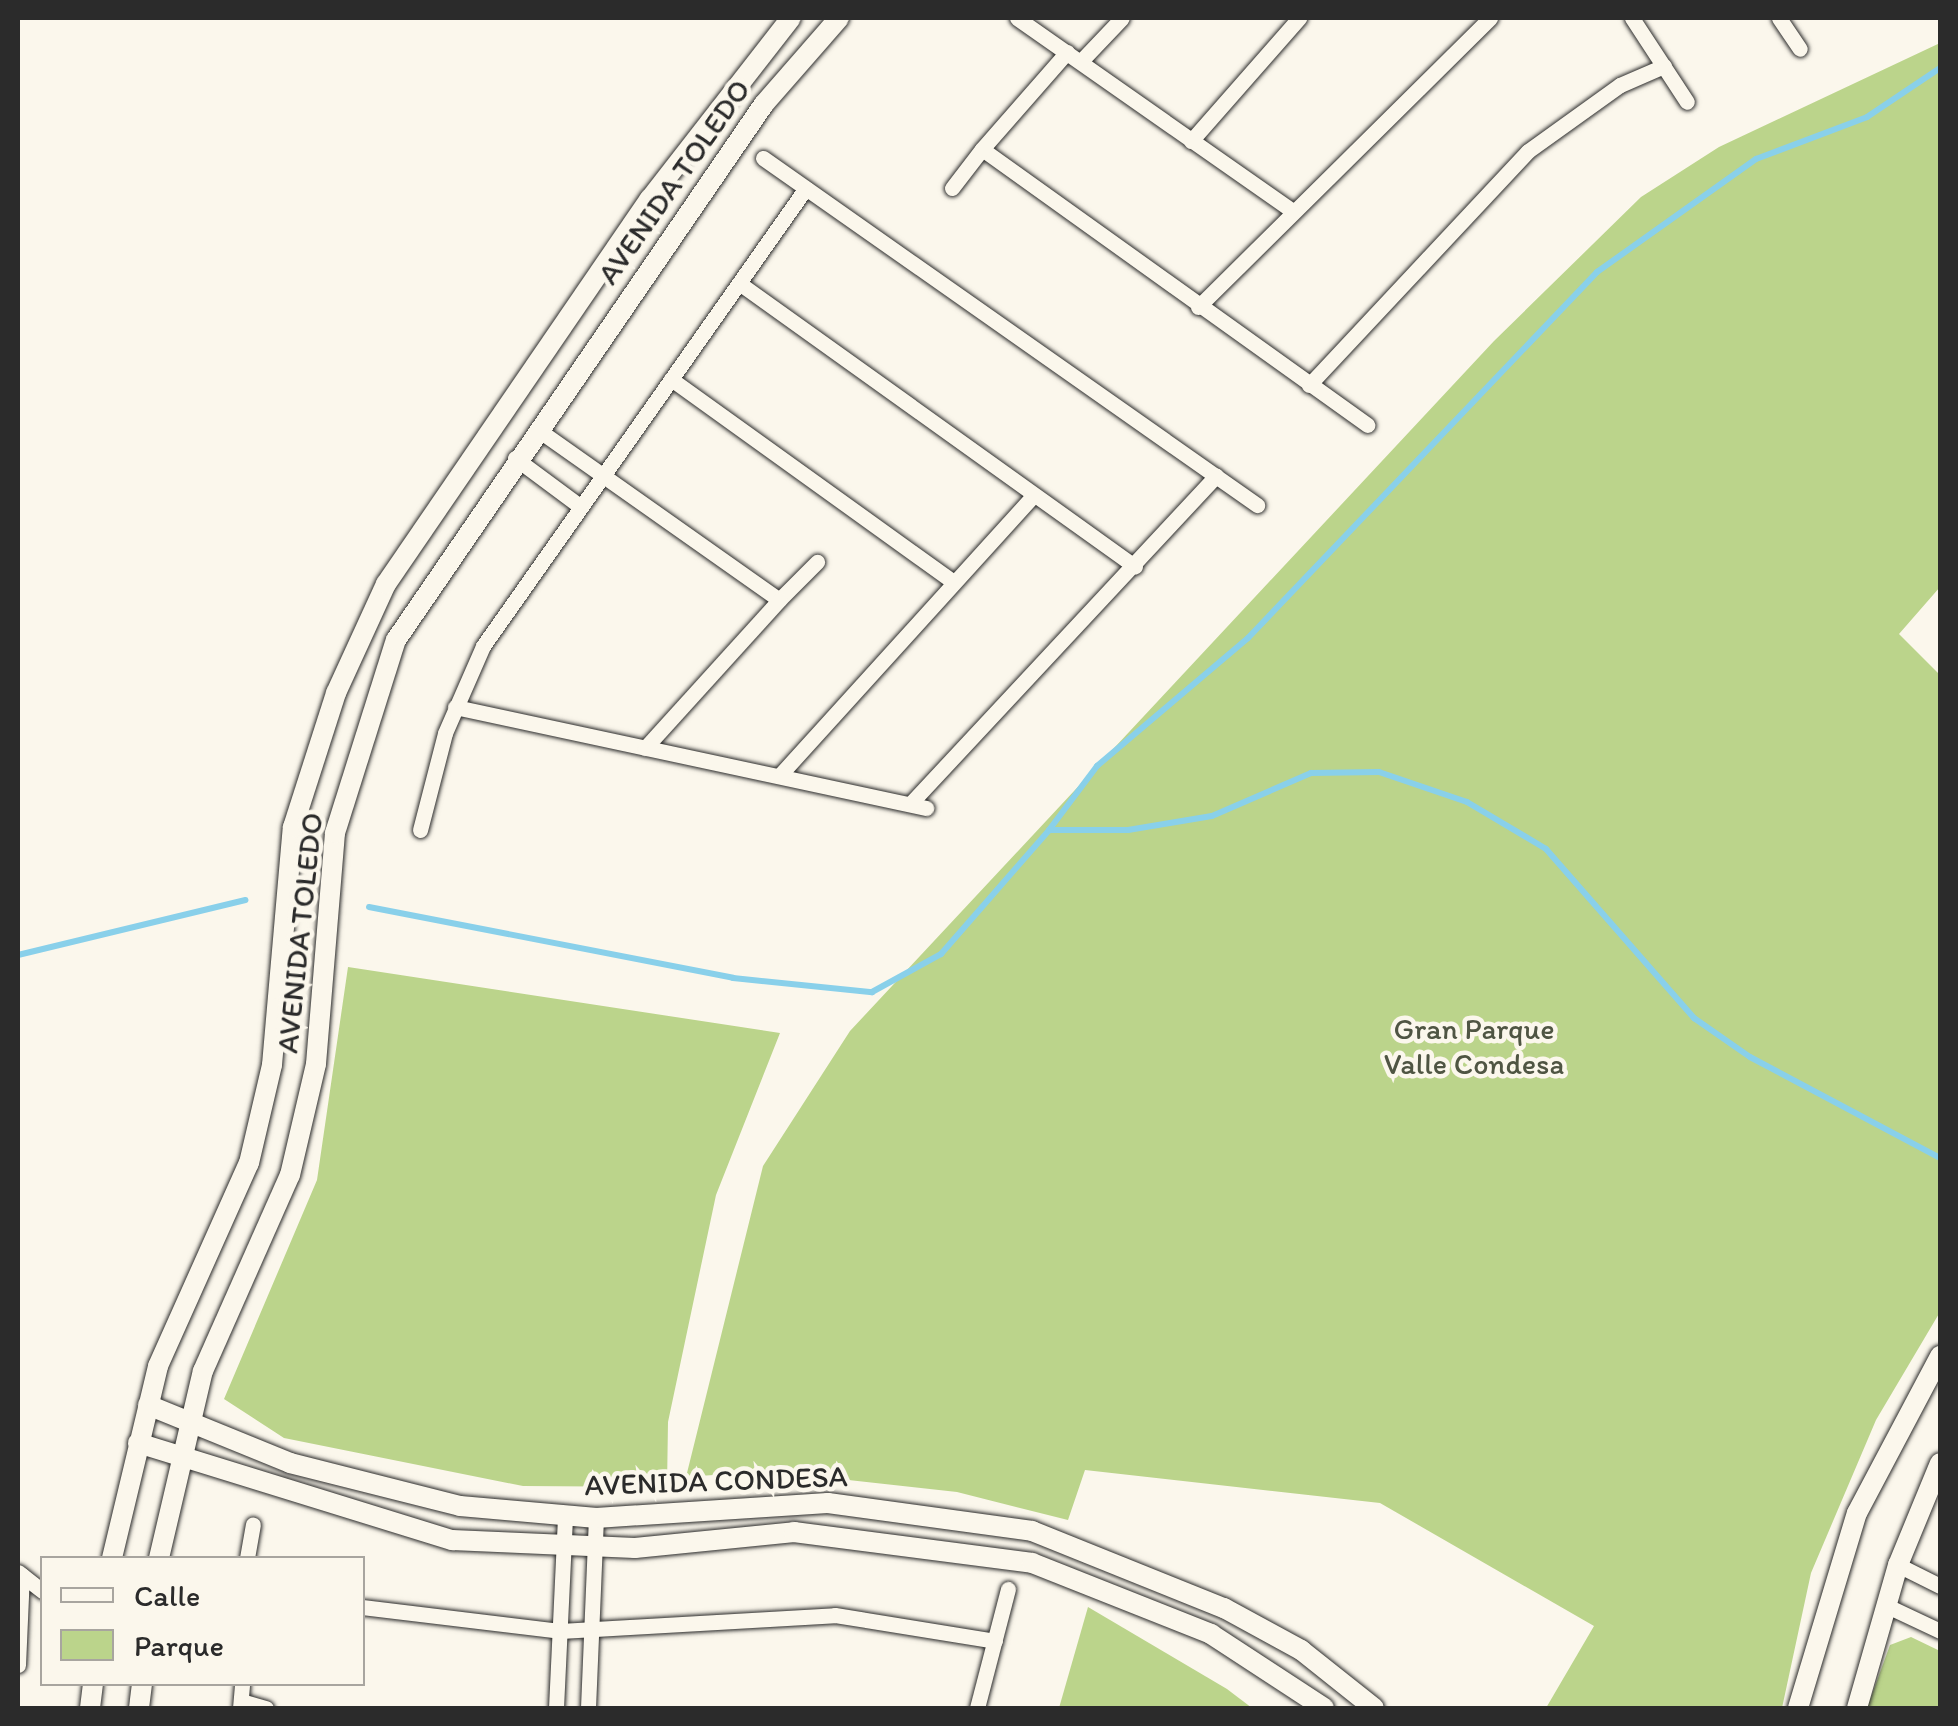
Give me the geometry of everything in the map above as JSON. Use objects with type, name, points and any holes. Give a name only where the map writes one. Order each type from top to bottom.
[{"type":"street","name":"AVENIDA TOLEDO","points":[[112,1556],[148,1405],[250,1163],[272,1065],[292,827],[336,693],[386,584],[500,424],[650,199],[791,18]]},
{"type":"street","name":"AVENIDA TOLEDO","points":[[159,1556],[187,1421],[290,1174],[316,1064],[335,833],[396,640],[526,443],[764,104],[839,18]]},
{"type":"street","points":[[1017,18],[1291,210]]},
{"type":"street","points":[[952,188],[982,149],[1074,56],[1122,18]]},
{"type":"street","points":[[1191,142],[1300,18]]},
{"type":"street","points":[[1198,307],[1291,210],[1490,18]]},
{"type":"street","points":[[1632,18],[1687,102]]},
{"type":"street","points":[[1779,18],[1800,49]]},
{"type":"street","points":[[1310,385],[1528,151],[1620,85],[1664,66]]},
{"type":"street","points":[[982,149],[1368,425]]},
{"type":"street","points":[[763,158],[1257,505]]},
{"type":"street","points":[[420,830],[454,706],[484,646],[806,188]]},
{"type":"street","points":[[739,283],[1135,567]]},
{"type":"street","points":[[671,380],[952,581]]},
{"type":"street","points":[[500,424],[526,443],[603,476],[779,600]]},
{"type":"street","points":[[526,443],[581,508]]},
{"type":"street","points":[[454,706],[918,806],[1216,476]]},
{"type":"street","points":[[778,776],[1034,495]]},
{"type":"street","points":[[645,748],[817,562]]},
{"type":"street","points":[[1798,1708],[1858,1513],[1940,1356]]},
{"type":"street","name":"AVENIDA CONDESA","points":[[148,1405],[384,1490],[565,1516],[596,1518],[828,1503],[1032,1531],[1224,1608],[1301,1650],[1374,1708]]},
{"type":"street","name":"AVENIDA CONDESA","points":[[138,1443],[371,1521],[452,1540],[594,1548],[794,1532],[1032,1563],[1211,1634],[1324,1708]]},
{"type":"street","points":[[1857,1708],[1898,1565],[1940,1464]]},
{"type":"street","points":[[556,1708],[565,1516]]},
{"type":"street","points":[[588,1708],[596,1518]]},
{"type":"street","points":[[247,1556],[254,1525]]},
{"type":"street","points":[[1898,1565],[1940,1586]]},
{"type":"street","points":[[20,1573],[40,1590]]},
{"type":"street","points":[[18,1665],[20,1573]]},
{"type":"street","points":[[978,1708],[1008,1589]]},
{"type":"street","points":[[1885,1605],[1940,1632]]},
{"type":"street","points":[[365,1607],[560,1631],[835,1615],[995,1641]]},
{"type":"street","points":[[241,1705],[266,1708]]},
{"type":"green space","name":"Gran Parque Valle Condesa","points":[[1940,43],[1940,587],[1899,634],[1940,675],[1940,1312],[1876,1420],[1811,1573],[1782,1708],[1546,1708],[1594,1626],[1380,1503],[1085,1470],[1068,1520],[957,1492],[767,1471],[686,1477],[763,1166],[850,1031],[1494,341],[1641,197],[1719,147]]},
{"type":"green space","points":[[348,967],[780,1033],[716,1195],[668,1422],[667,1487],[523,1486],[284,1438],[224,1399],[317,1180]]},
{"type":"green space","points":[[1088,1607],[1227,1689],[1252,1708],[1059,1708]]},
{"type":"green space","points":[[1911,1637],[1940,1651],[1940,1708],[1867,1708],[1890,1645]]},
{"type":"waterway","points":[[1049,830],[1097,766],[1248,638],[1597,272],[1756,159],[1867,117],[1940,68]]},
{"type":"waterway","points":[[369,907],[733,978],[872,992],[941,954],[1049,830],[1128,830],[1212,816],[1311,773],[1379,772],[1467,802],[1546,849],[1694,1018],[1750,1057],[1940,1158]]},
{"type":"waterway","points":[[18,955],[245,900]]}]
